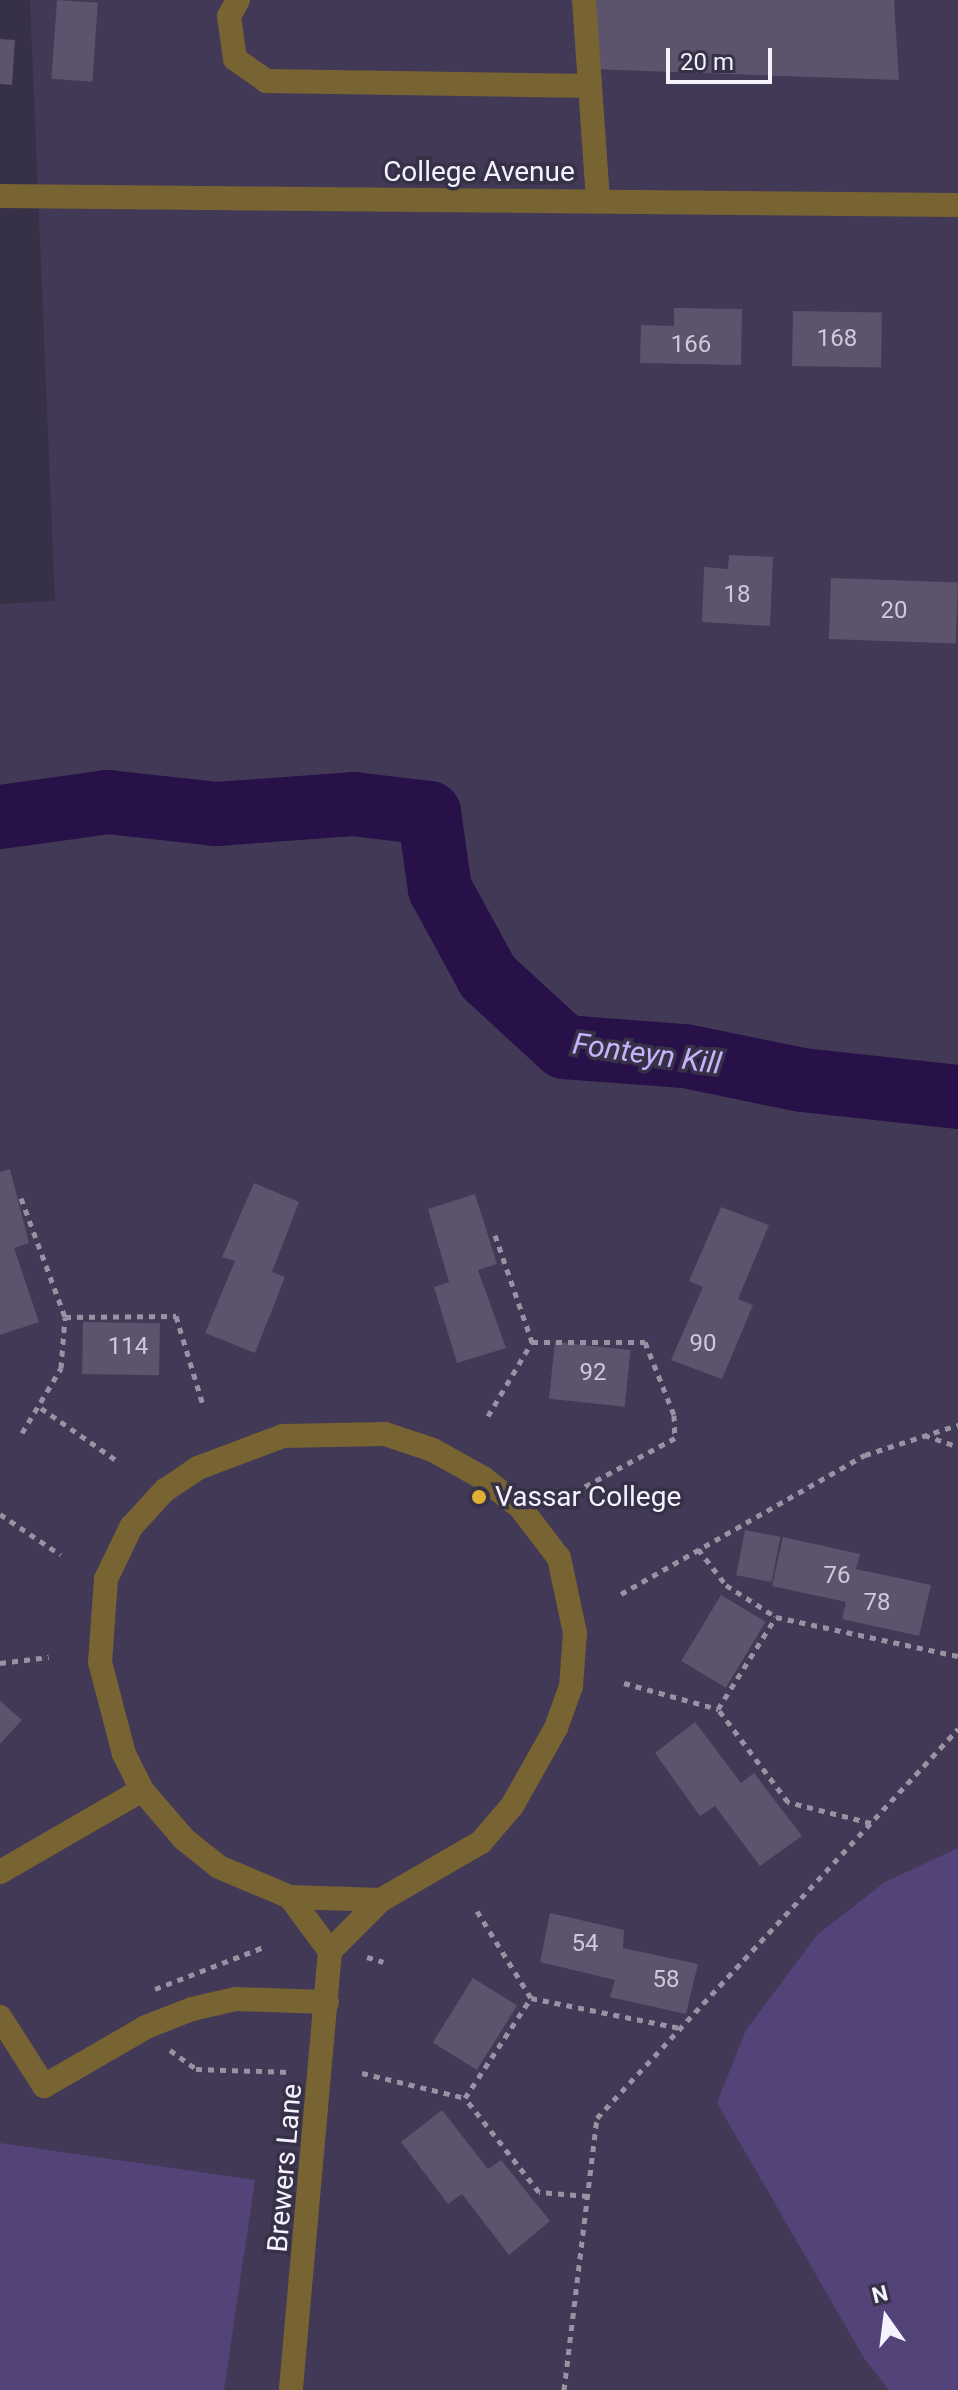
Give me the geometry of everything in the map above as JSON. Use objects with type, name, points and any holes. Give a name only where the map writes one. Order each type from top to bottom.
[{"type":"street","points":[[238,0],[229,16],[235,59],[266,81],[590,86]]},
{"type":"street","points":[[584,0],[598,202]]},
{"type":"street","name":"College Avenue","points":[[0,196],[958,205]]},
{"type":"street","points":[[290,1897],[330,1951],[381,1900],[481,1842],[538,1766],[571,1686],[575,1633],[559,1558],[520,1507],[433,1450],[385,1434],[283,1436],[238,1448],[198,1468],[165,1490],[131,1527],[106,1579],[100,1662],[124,1754],[142,1790],[184,1839],[219,1867],[290,1897],[381,1900]]},
{"type":"street","points":[[0,1872],[142,1790]]},
{"type":"street","name":"Brewers Lane","points":[[291,2390],[323,2073],[330,1951]]},
{"type":"street","points":[[0,2017],[44,2086],[146,2027],[218,2001],[327,2002]]},
{"type":"path","points":[[21,1198],[65,1317],[61,1368],[41,1408],[22,1433]]},
{"type":"path","points":[[488,1416],[532,1342],[495,1235]]},
{"type":"path","points":[[65,1317],[176,1316],[203,1405]]},
{"type":"path","points":[[532,1342],[645,1342],[674,1415],[675,1438],[573,1493]]},
{"type":"path","points":[[41,1408],[119,1462]]},
{"type":"path","points":[[621,1594],[865,1455],[958,1425]]},
{"type":"path","points":[[923,1435],[958,1447]]},
{"type":"path","points":[[0,1514],[61,1555]]},
{"type":"path","points":[[698,1549],[726,1585],[776,1617],[958,1656]]},
{"type":"path","points":[[718,1709],[776,1617]]},
{"type":"path","points":[[0,1663],[49,1657]]},
{"type":"path","points":[[624,1683],[718,1709],[788,1802],[871,1823]]},
{"type":"path","points":[[564,2390],[597,2118],[958,1729]]},
{"type":"path","points":[[477,1911],[531,1998],[680,2028]]},
{"type":"path","points":[[143,1995],[264,1947]]},
{"type":"path","points":[[358,1954],[383,1962]]},
{"type":"path","points":[[465,2098],[531,1998]]},
{"type":"path","points":[[146,2027],[196,2069],[323,2073]]},
{"type":"path","points":[[362,2073],[465,2098],[539,2192],[588,2196]]},
{"type":"shaded area","name":"Vassar College","points":[[30,0],[958,0],[958,2390],[0,2390],[0,604],[55,601]]},
{"type":"shaded area","points":[[958,1848],[958,2390],[889,2390],[864,2358],[717,2103],[746,2030],[817,1935],[885,1882]]},
{"type":"shaded area","points":[[0,2143],[255,2180],[224,2390],[0,2390]]},
{"type":"building","points":[[57,0],[98,3],[92,82],[51,79]]},
{"type":"building","points":[[591,0],[894,0],[899,80],[589,69]]},
{"type":"building","points":[[0,39],[15,40],[12,85],[0,84]]},
{"type":"building","points":[[674,308],[742,309],[741,365],[640,363],[641,325],[674,326]]},
{"type":"building","points":[[793,311],[882,313],[881,368],[792,366]]},
{"type":"building","points":[[729,555],[773,557],[770,626],[702,622],[704,567],[728,569]]},
{"type":"building","points":[[831,578],[958,582],[956,643],[829,639]]},
{"type":"building","points":[[10,1169],[29,1243],[14,1248],[39,1322],[0,1335],[0,1172]]},
{"type":"building","points":[[254,1183],[299,1202],[272,1272],[285,1277],[255,1353],[205,1333],[235,1261],[222,1257]]},
{"type":"building","points":[[475,1194],[497,1264],[478,1270],[506,1348],[457,1363],[434,1287],[449,1282],[428,1209]]},
{"type":"building","points":[[721,1207],[769,1225],[738,1299],[753,1305],[722,1379],[671,1360],[703,1287],[689,1281]]},
{"type":"building","points":[[83,1322],[160,1323],[159,1375],[82,1374]]},
{"type":"building","points":[[555,1342],[631,1350],[625,1407],[549,1399]]},
{"type":"building","points":[[745,1530],[780,1537],[772,1582],[736,1575]]},
{"type":"building","points":[[783,1537],[860,1554],[856,1569],[931,1585],[919,1636],[842,1619],[846,1602],[772,1586]]},
{"type":"building","points":[[721,1595],[766,1622],[726,1688],[681,1661]]},
{"type":"building","points":[[0,1701],[22,1720],[0,1744]]},
{"type":"building","points":[[695,1722],[741,1783],[754,1773],[802,1836],[760,1866],[715,1806],[700,1816],[655,1753]]},
{"type":"building","points":[[550,1913],[624,1930],[623,1948],[698,1964],[686,2014],[610,1997],[615,1980],[540,1962]]},
{"type":"building","points":[[473,1978],[517,2006],[477,2070],[433,2042]]},
{"type":"building","points":[[442,2110],[488,2169],[501,2160],[550,2221],[509,2255],[462,2194],[448,2204],[401,2142]]},
{"type":"waterway","name":"Fonteyn Kill","points":[[0,817],[108,802],[217,814],[353,804],[429,813],[440,889],[488,977],[564,1047],[685,1056],[802,1080],[958,1097]]},
{"type":"place","name":"Vassar College","points":[[479,1497]]}]
